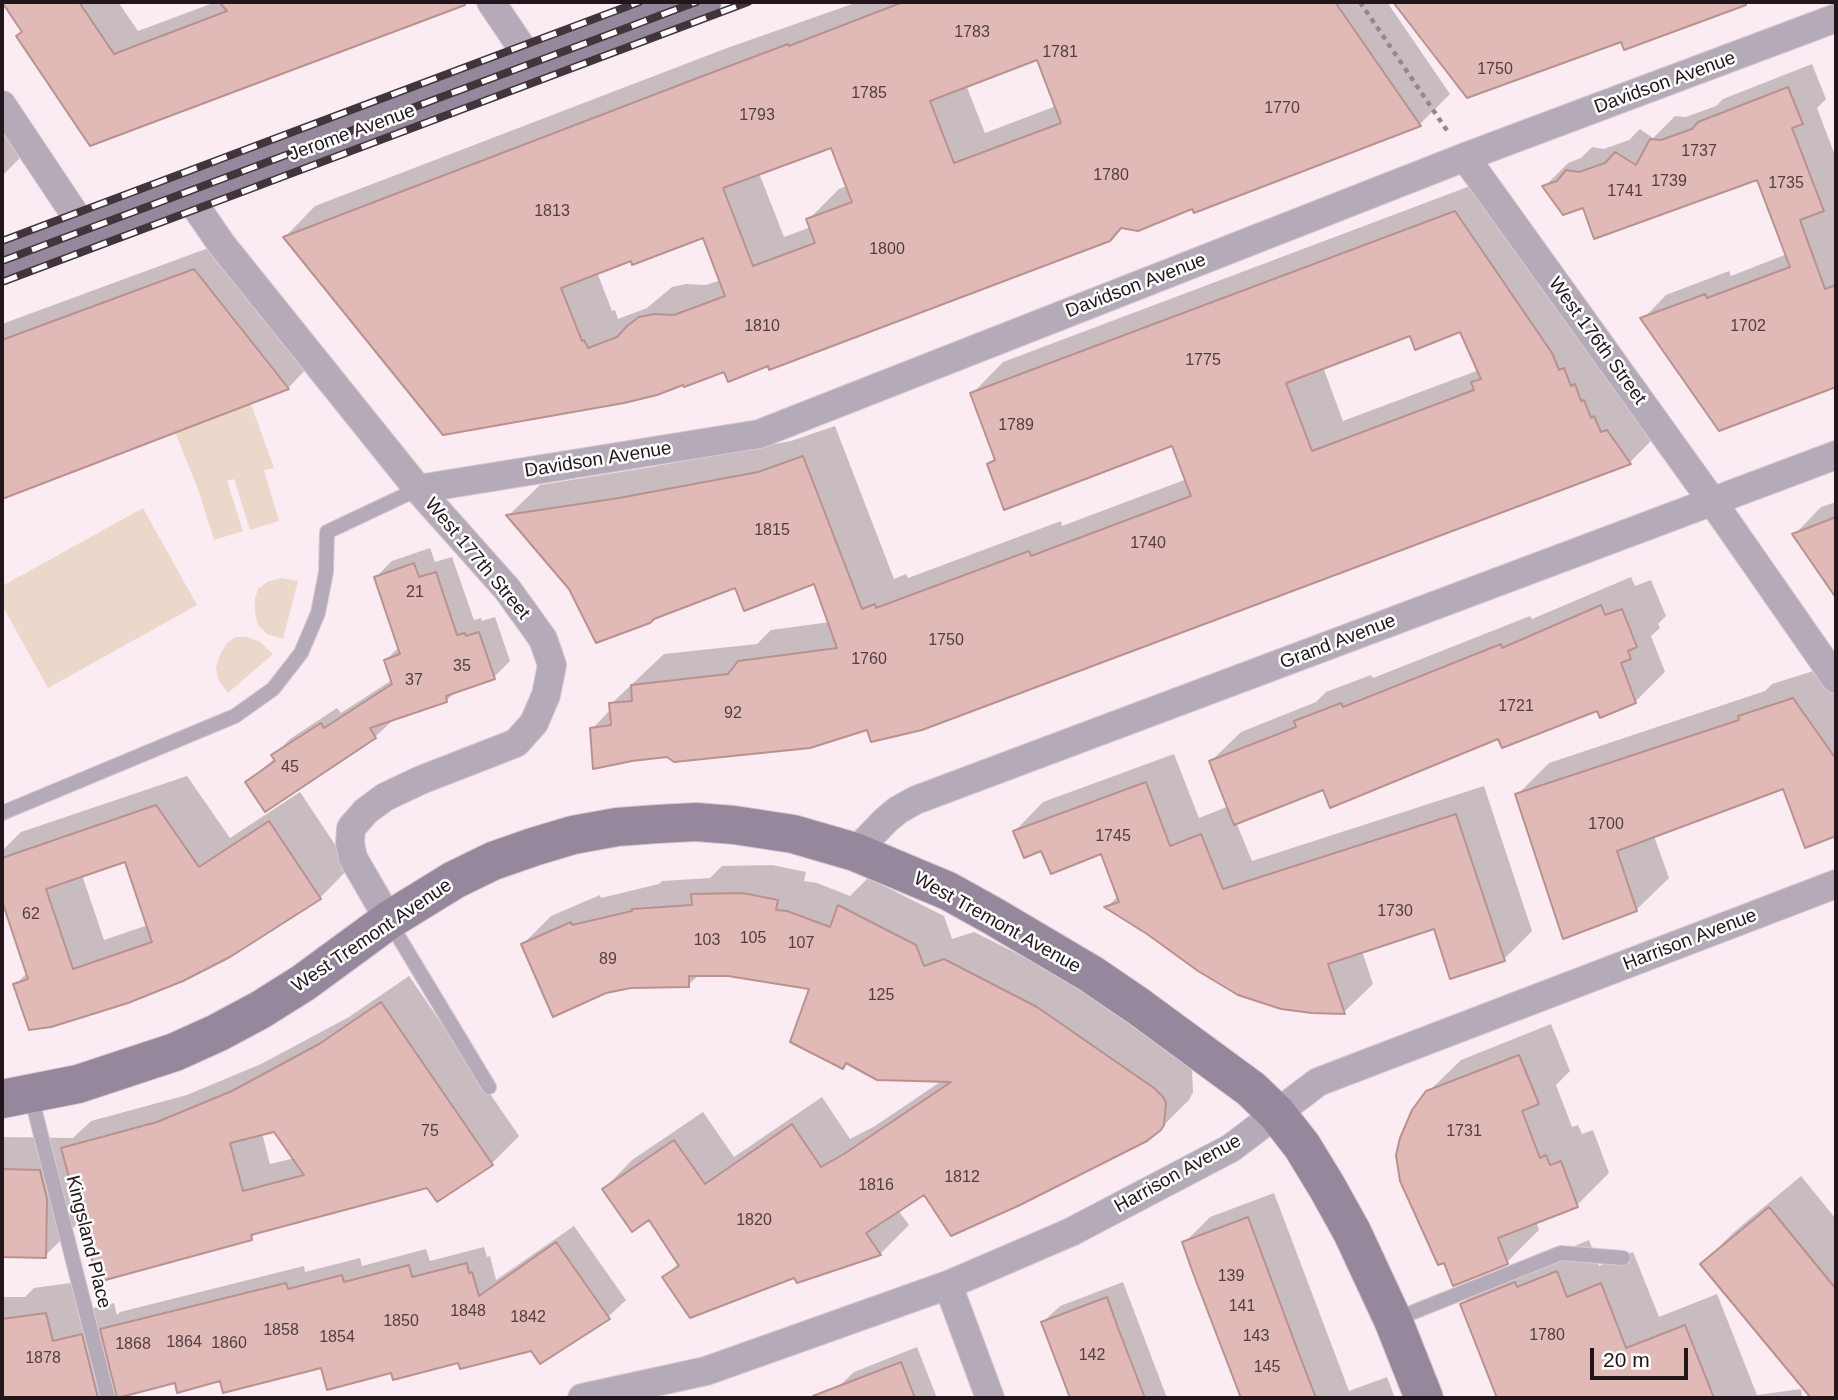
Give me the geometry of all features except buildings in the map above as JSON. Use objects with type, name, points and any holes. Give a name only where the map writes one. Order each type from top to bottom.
[{"type":"main road","name":"Jerome Avenue","points":[[2,264],[702,2]]},
{"type":"main road","name":"West Tremont Avenue","points":[[16,1096],[78,1084],[129,1069],[217,1033],[303,983],[389,920],[454,880],[493,861],[573,835],[617,827],[696,822],[793,834],[855,852],[948,891],[1091,974],[1230,1073],[1277,1114],[1302,1146],[1352,1232],[1393,1320],[1423,1398]]},
{"type":"street","points":[[491,2],[534,66]]},
{"type":"street","name":"Davidson Avenue","points":[[418,489],[759,434],[1465,157],[1836,18]]},
{"type":"street","points":[[2,105],[86,231]]},
{"type":"street","name":"West 176th Street","points":[[1465,157],[1835,674]]},
{"type":"street","name":"West 177th Street","points":[[187,194],[222,245],[418,489],[507,589],[543,639],[552,666],[546,695],[534,723],[516,743],[385,797],[366,811],[351,828],[353,858],[389,920]]},
{"type":"street","name":"Grand Avenue","points":[[855,852],[886,820],[916,800],[1836,455]]},
{"type":"street","name":"Harrison Avenue","points":[[582,1398],[706,1371],[948,1285],[1071,1231],[1231,1148],[1318,1082],[1836,884]]},
{"type":"street","points":[[948,1285],[990,1398]]},
{"type":"lane","points":[[2,813],[234,716],[273,689],[301,653],[318,613],[326,572],[327,532],[418,489]]},
{"type":"lane","points":[[389,920],[489,1087]]},
{"type":"lane","name":"Kingsland Place","points":[[16,1096],[108,1398]]},
{"type":"lane","points":[[1393,1320],[1562,1253],[1623,1258]]},
{"type":"path","points":[[1360,2],[1465,157]]},
{"type":"shaded area","points":[[251,404],[274,468],[264,470],[279,521],[250,530],[234,479],[227,481],[243,531],[214,540],[198,489],[175,432]]},
{"type":"shaded area","points":[[143,508],[197,605],[48,688],[2,605],[2,586]]},
{"type":"shaded area","points":[[281,578],[298,581],[283,639],[267,634],[258,625],[255,612],[258,589],[267,582]]},
{"type":"shaded area","points":[[235,637],[247,637],[260,642],[273,654],[228,693],[218,679],[216,667],[227,643]]},
{"type":"railway","points":[[2,241],[639,2]]},
{"type":"railway","points":[[2,261],[696,2]]},
{"type":"railway","points":[[2,282],[748,2]]}]
